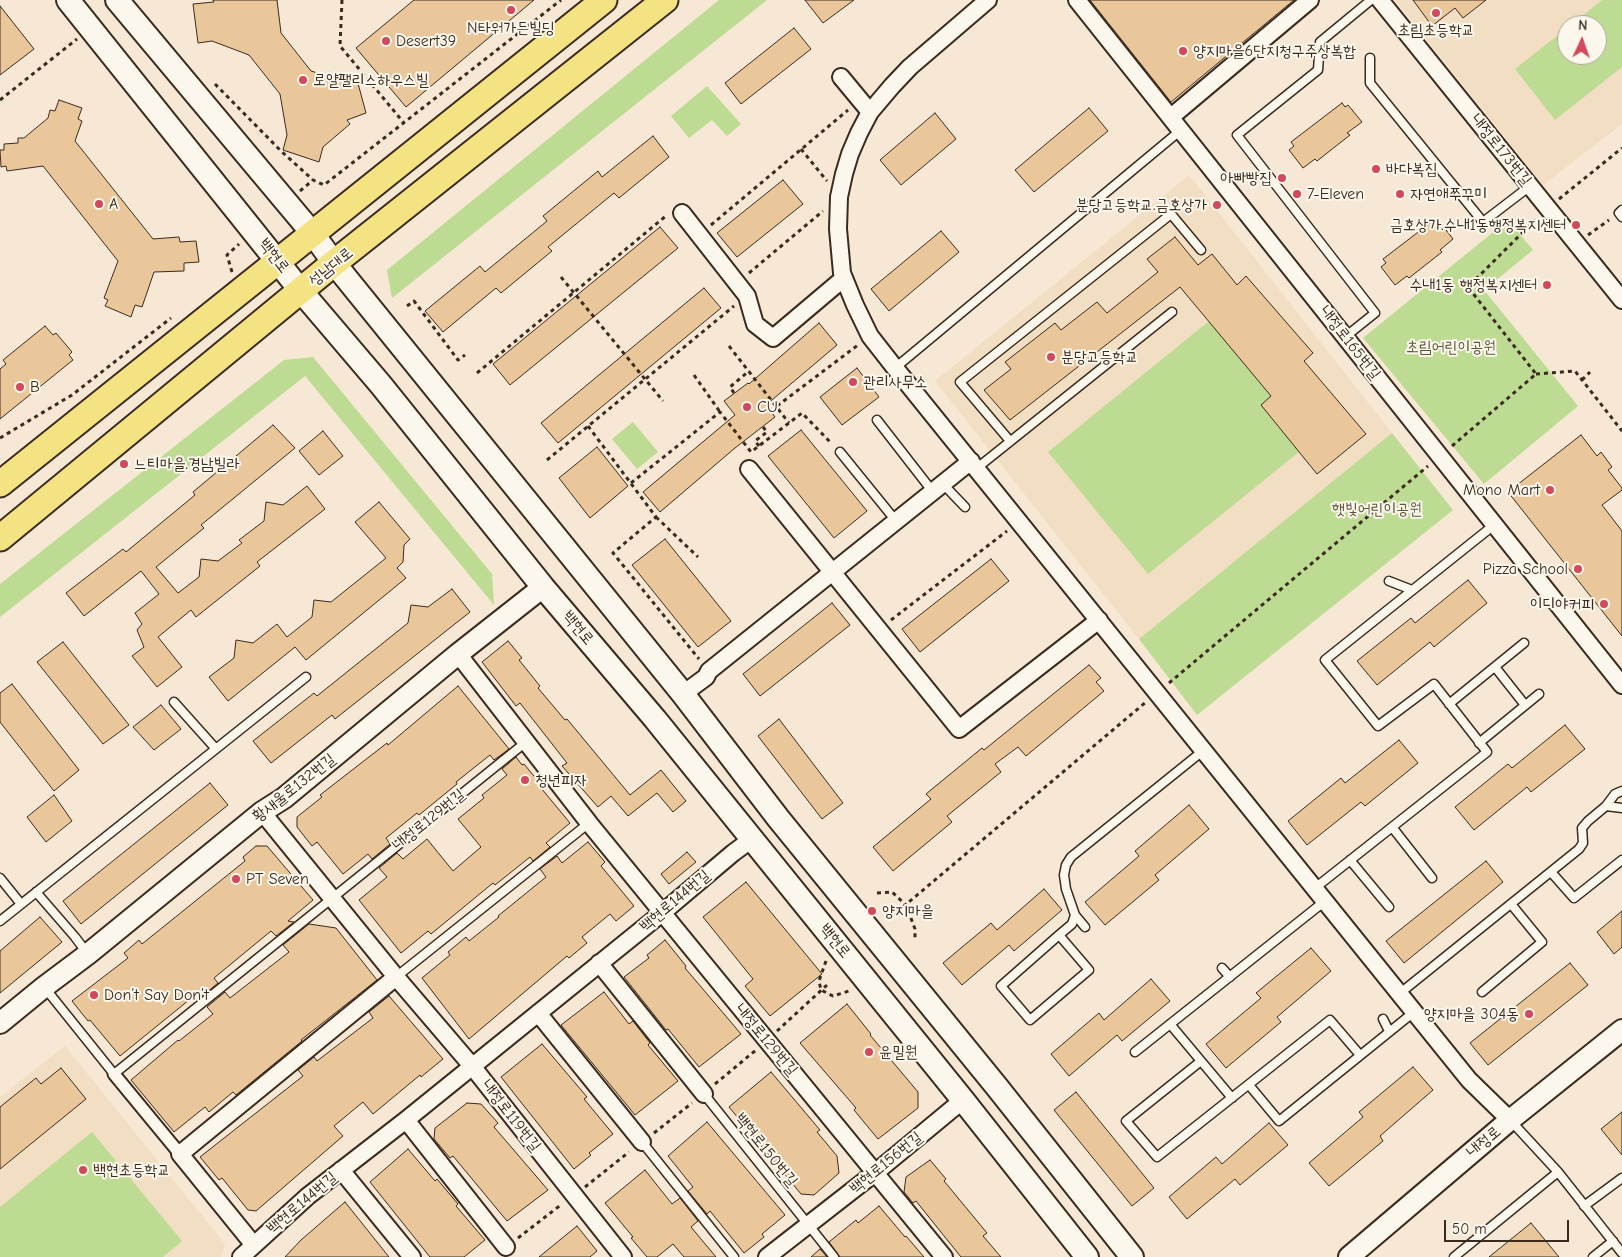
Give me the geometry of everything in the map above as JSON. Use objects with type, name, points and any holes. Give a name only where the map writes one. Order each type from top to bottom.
[{"type":"main road","name":"백현로","points":[[68,0],[279,261],[301,291],[381,385],[543,587],[655,719],[964,1100],[1087,1257]]},
{"type":"main road","points":[[0,484],[604,0]]},
{"type":"main road","name":"성남대로","points":[[0,538],[334,263],[665,0]]},
{"type":"main road","name":"백현로","points":[[121,1],[313,234],[334,263],[683,694],[778,818],[1132,1257]]},
{"type":"street","points":[[988,0],[910,67],[892,86],[865,106],[839,197],[839,250],[844,278],[870,336],[1469,1080],[1510,1120]]},
{"type":"street","name":"내정로165번길","points":[[1077,0],[1622,685]]},
{"type":"street","points":[[1176,124],[1310,0]]},
{"type":"street","name":"내정로173번길","points":[[1380,0],[1622,300]]},
{"type":"street","points":[[841,76],[865,106]]},
{"type":"street","points":[[675,213],[699,236],[742,290],[755,324],[773,338],[844,278]]},
{"type":"street","points":[[683,694],[706,678],[709,671],[938,488],[974,464]]},
{"type":"street","points":[[748,469],[959,730],[1099,620]]},
{"type":"street","name":"황새울로132번길","points":[[0,1023],[262,812],[284,798],[458,654],[543,587]]},
{"type":"street","name":"내정로129번길","points":[[458,654],[588,823],[944,1257]]},
{"type":"street","name":"내정로119번길","points":[[262,812],[396,978],[472,1066],[623,1257]]},
{"type":"street","name":"백현로144번길","points":[[240,1257],[308,1196],[406,1120],[662,913],[733,852],[752,839]]},
{"type":"street","points":[[599,963],[704,1094]]},
{"type":"street","points":[[180,1154],[396,978]]},
{"type":"street","points":[[538,1013],[642,1142]]},
{"type":"street","name":"내정로","points":[[1349,1257],[1510,1120],[1622,1030]]},
{"type":"street","points":[[114,1074],[253,1244]]},
{"type":"street","name":"백현로156번길","points":[[768,1257],[964,1100]]},
{"type":"street","points":[[406,1120],[508,1250]]},
{"type":"street","name":"백현로144번길","points":[[341,1170],[410,1256]]},
{"type":"lane","points":[[1345,337],[1375,313],[1237,135],[1318,70],[1320,42],[1371,0]]},
{"type":"lane","points":[[1370,58],[1370,83],[1483,222],[1530,186]]},
{"type":"lane","points":[[895,368],[1176,124]]},
{"type":"lane","points":[[1010,441],[960,382],[1171,214],[1201,250]]},
{"type":"lane","points":[[974,464],[1010,441],[1172,312]]},
{"type":"lane","points":[[877,420],[938,488],[965,507]]},
{"type":"lane","points":[[840,452],[896,522]]},
{"type":"lane","points":[[1314,888],[1487,752],[1434,684],[1378,726],[1325,660],[1494,525]]},
{"type":"lane","points":[[1389,581],[1412,590]]},
{"type":"lane","points":[[1450,704],[1524,643]]},
{"type":"lane","points":[[1495,667],[1525,705]]},
{"type":"lane","points":[[0,921],[306,677]]},
{"type":"lane","points":[[1479,743],[1539,694]]},
{"type":"lane","points":[[174,702],[216,749]]},
{"type":"lane","name":"내정로129번길","points":[[332,898],[526,742]]},
{"type":"lane","points":[[1085,927],[1075,915],[1066,889],[1064,875],[1066,865],[1071,857],[1204,750]]},
{"type":"lane","points":[[1399,994],[1579,849],[1583,843],[1582,828],[1606,806],[1615,794],[1622,790]]},
{"type":"lane","points":[[1606,806],[1622,808]]},
{"type":"lane","points":[[396,978],[588,823]]},
{"type":"lane","points":[[1392,827],[1432,878]]},
{"type":"lane","points":[[1350,860],[1389,907]]},
{"type":"lane","points":[[1552,872],[1574,898],[1622,860]]},
{"type":"lane","points":[[0,878],[21,904]]},
{"type":"lane","points":[[36,892],[76,937],[88,954]]},
{"type":"lane","points":[[44,987],[114,1074],[332,898]]},
{"type":"lane","points":[[1135,1052],[1325,901]]},
{"type":"lane","points":[[1482,992],[1542,942],[1511,904]]},
{"type":"lane","points":[[1059,935],[1088,970],[1030,1020],[1001,986],[1059,935],[1072,924],[1075,915]]},
{"type":"lane","points":[[1222,968],[1230,977]]},
{"type":"lane","points":[[1249,1085],[1279,1122],[1414,1012]]},
{"type":"lane","points":[[1383,1019],[1389,1032]]},
{"type":"lane","points":[[1201,1061],[1126,1121],[1156,1158],[1330,1020],[1360,1055]]},
{"type":"lane","points":[[1170,1024],[1232,1098]]},
{"type":"lane","name":"백현로150번길","points":[[704,1094],[808,1224]]},
{"type":"lane","points":[[1510,1120],[1558,1172],[1622,1253]]},
{"type":"lane","points":[[642,1142],[734,1257]]},
{"type":"lane","points":[[1454,1257],[1558,1172]]},
{"type":"lane","points":[[1584,1206],[1622,1178]]},
{"type":"lane","points":[[808,1224],[834,1257]]},
{"type":"lane","points":[[1593,1257],[1612,1241]]},
{"type":"path","points":[[342,0],[340,46],[404,123]]},
{"type":"path","points":[[213,82],[281,151],[313,180],[324,185],[560,0]]},
{"type":"path","points":[[0,100],[90,28]]},
{"type":"path","points":[[699,236],[801,149],[865,106]]},
{"type":"path","points":[[1536,374],[1468,287],[1548,208],[1622,148]]},
{"type":"path","points":[[546,460],[645,379],[839,197],[801,149]]},
{"type":"path","points":[[286,202],[313,180]]},
{"type":"path","points":[[478,373],[574,292],[675,213]]},
{"type":"path","points":[[1582,240],[1621,213]]},
{"type":"path","points":[[224,277],[232,271],[227,255],[254,230]]},
{"type":"path","points":[[561,277],[663,401]]},
{"type":"path","points":[[407,306],[414,301],[458,360],[465,355]]},
{"type":"path","points":[[0,438],[72,395],[179,312]]},
{"type":"path","points":[[777,406],[870,336]]},
{"type":"path","points":[[729,346],[789,423]]},
{"type":"path","points":[[734,393],[730,387],[749,371]]},
{"type":"path","points":[[897,912],[1536,374],[1575,372],[1622,431]]},
{"type":"path","points":[[1582,380],[1590,372]]},
{"type":"path","points":[[694,376],[751,452],[802,414],[840,452]]},
{"type":"path","points":[[631,484],[720,412]]},
{"type":"path","points":[[588,426],[656,517],[698,557]]},
{"type":"path","points":[[759,446],[755,441],[767,432],[763,427]]},
{"type":"path","points":[[656,517],[613,553],[709,671]]},
{"type":"path","points":[[879,629],[1020,521]]},
{"type":"path","points":[[878,893],[892,892],[906,905],[915,928],[915,939]]},
{"type":"path","points":[[826,961],[818,981],[821,990],[832,996],[849,991]]},
{"type":"path","points":[[508,1250],[573,1196],[704,1094],[827,985]]},
{"type":"shaded area","points":[[1395,0],[1622,0],[1622,124],[1543,185]]},
{"type":"shaded area","points":[[1189,175],[1392,433],[1139,639],[935,381]]},
{"type":"shaded area","name":"백현초등학교","points":[[65,1046],[225,1244],[221,1257],[0,1257],[0,1097]]},
{"type":"green space","points":[[719,0],[767,0],[392,298],[387,270]]},
{"type":"green space","points":[[1602,0],[1622,0],[1622,67],[1555,120],[1515,69],[1557,36],[1557,65],[1607,65],[1607,15],[1583,15]]},
{"type":"green space","points":[[707,86],[741,124],[727,136],[712,120],[689,138],[671,116]]},
{"type":"green space","name":"초림어린이공원","points":[[1508,220],[1533,250],[1484,290],[1578,406],[1484,484],[1363,338]]},
{"type":"green space","points":[[1209,321],[1310,443],[1148,574],[1048,452]]},
{"type":"green space","points":[[313,357],[492,574],[494,605],[305,376],[0,617],[0,584],[284,360]]},
{"type":"green space","points":[[633,422],[658,452],[637,469],[612,439]]},
{"type":"green space","name":"햇빛어린이공원","points":[[1392,433],[1453,510],[1197,715],[1139,639]]},
{"type":"green space","points":[[92,1132],[182,1241],[163,1257],[0,1257],[0,1207]]},
{"type":"building","name":"로얄팰리스하우스빌","points":[[213,0],[277,0],[281,33],[311,71],[343,81],[356,76],[366,113],[347,120],[350,124],[323,147],[319,162],[283,150],[287,135],[280,94],[249,55],[212,41],[198,43],[193,4],[214,2]]},
{"type":"building","points":[[414,0],[534,0],[406,107],[356,48]]},
{"type":"building","points":[[805,0],[854,0],[823,23]]},
{"type":"building","name":"양지마을6단지청구주상복합","points":[[1090,0],[1294,0],[1171,102]]},
{"type":"building","name":"초림초등학교","points":[[1413,0],[1486,0],[1463,18],[1455,8],[1432,26]]},
{"type":"building","points":[[0,6],[34,49],[0,75]]},
{"type":"building","points":[[794,28],[811,49],[741,104],[725,83]]},
{"type":"building","name":"A","points":[[59,100],[82,108],[78,119],[82,121],[75,141],[153,239],[179,237],[180,242],[196,241],[199,262],[184,263],[184,271],[154,272],[142,307],[135,305],[131,317],[105,306],[108,300],[104,298],[118,261],[43,166],[7,171],[6,166],[1,167],[0,150],[4,150],[4,144],[18,143],[18,138],[24,138],[48,118],[50,110],[55,111]]},
{"type":"building","points":[[1342,103],[1345,107],[1348,105],[1362,122],[1347,133],[1350,135],[1317,161],[1315,159],[1303,168],[1289,150],[1294,146],[1291,142]]},
{"type":"building","points":[[1089,108],[1108,131],[1034,192],[1015,170]]},
{"type":"building","points":[[935,113],[956,139],[901,185],[880,160]]},
{"type":"building","points":[[653,136],[669,157],[619,198],[614,193],[548,247],[552,251],[501,293],[496,288],[443,332],[425,311],[480,266],[485,272],[547,221],[543,216],[598,171],[602,177]]},
{"type":"building","points":[[783,180],[803,204],[737,257],[717,233]]},
{"type":"building","points":[[1434,220],[1437,224],[1440,222],[1453,239],[1440,250],[1442,252],[1409,278],[1407,276],[1395,285],[1381,267],[1386,263],[1383,259]]},
{"type":"building","points":[[660,227],[678,248],[510,385],[493,364]]},
{"type":"building","points":[[941,231],[959,252],[889,311],[871,289]]},
{"type":"building","name":"분당고등학교","points":[[1175,237],[1198,265],[1212,254],[1237,285],[1246,276],[1313,353],[1304,361],[1366,434],[1317,474],[1261,405],[1271,396],[1180,287],[1010,420],[984,390],[1011,369],[1005,362],[1055,323],[1061,330],[1097,302],[1107,313],[1158,272],[1147,259]]},
{"type":"building","points":[[704,288],[721,308],[558,443],[541,423]]},
{"type":"building","points":[[819,323],[837,345],[766,405],[775,417],[735,448],[660,512],[643,492],[735,415],[724,401],[749,384]]},
{"type":"building","name":"B","points":[[45,326],[53,335],[56,333],[72,352],[69,355],[73,360],[0,419],[0,369],[6,364],[3,360]]},
{"type":"building","name":"관리사무소","points":[[857,368],[879,397],[842,425],[820,397]]},
{"type":"building","points":[[273,425],[295,448],[201,525],[204,528],[156,567],[178,593],[199,577],[201,559],[218,561],[242,543],[239,540],[264,521],[266,502],[283,505],[307,486],[325,509],[257,562],[260,566],[196,617],[191,610],[158,637],[182,667],[157,687],[132,656],[144,647],[137,630],[142,624],[135,613],[159,594],[141,571],[84,616],[66,593],[123,549],[126,552],[195,495],[193,492]]},
{"type":"building","points":[[801,430],[867,511],[834,538],[768,456]]},
{"type":"building","points":[[323,431],[343,456],[319,475],[299,451]]},
{"type":"building","points":[[1581,435],[1597,456],[1601,452],[1612,467],[1608,470],[1622,488],[1622,490],[1602,505],[1622,531],[1622,636],[1508,492]]},
{"type":"building","points":[[597,447],[628,486],[590,518],[559,478]]},
{"type":"building","points":[[379,502],[410,539],[404,545],[403,562],[397,568],[406,578],[306,660],[295,647],[228,701],[209,677],[234,658],[236,640],[253,643],[277,624],[287,637],[312,617],[314,600],[331,602],[386,558],[355,522]]},
{"type":"building","points":[[665,539],[731,621],[698,647],[632,565]]},
{"type":"building","points":[[991,559],[1009,581],[920,652],[902,629]]},
{"type":"building","points":[[1468,580],[1487,603],[1434,647],[1430,642],[1377,685],[1357,661],[1411,618],[1415,623]]},
{"type":"building","points":[[452,589],[470,612],[335,719],[332,715],[271,763],[253,741],[314,693],[317,696],[408,623],[411,605],[428,607]]},
{"type":"building","points":[[832,603],[850,625],[760,696],[743,674]]},
{"type":"building","points":[[508,641],[522,658],[519,660],[540,686],[538,688],[565,720],[567,719],[630,795],[661,770],[686,801],[673,812],[657,793],[628,816],[611,796],[598,807],[562,766],[567,763],[520,703],[516,706],[482,662]]},
{"type":"building","points":[[63,642],[129,725],[103,744],[37,662]]},
{"type":"building","points":[[1089,665],[1101,678],[1096,682],[1104,691],[1026,756],[1018,747],[995,764],[1001,772],[947,816],[952,822],[893,871],[873,847],[931,799],[926,794]]},
{"type":"building","points":[[12,684],[79,770],[54,791],[0,722],[0,693]]},
{"type":"building","points":[[458,686],[509,749],[494,760],[490,755],[419,815],[417,813],[386,838],[390,844],[372,859],[368,854],[343,874],[317,842],[312,846],[297,827],[297,817],[322,797],[320,795],[387,743],[388,745]]},
{"type":"building","points":[[161,705],[181,729],[154,750],[133,727]]},
{"type":"building","points":[[779,719],[843,803],[822,819],[758,736]]},
{"type":"building","points":[[1565,725],[1585,749],[1531,792],[1527,787],[1474,830],[1455,807],[1508,764],[1512,768]]},
{"type":"building","points":[[1399,740],[1418,763],[1365,806],[1361,802],[1307,845],[1288,821],[1341,778],[1345,783]]},
{"type":"building","points":[[516,757],[543,787],[541,788],[570,823],[546,843],[550,847],[533,861],[530,857],[495,885],[493,883],[431,934],[428,931],[401,953],[359,900],[387,877],[379,868],[397,853],[403,859],[427,839],[453,871],[481,847],[458,819],[484,798],[482,795],[507,775],[502,769]]},
{"type":"building","points":[[210,783],[228,805],[81,924],[63,901]]},
{"type":"building","points":[[54,795],[72,821],[46,842],[27,817]]},
{"type":"building","points":[[1189,805],[1209,829],[1155,875],[1159,880],[1105,925],[1085,902],[1139,856],[1135,851]]},
{"type":"building","points":[[588,842],[605,862],[601,866],[634,906],[616,921],[610,914],[582,937],[587,943],[569,958],[567,956],[469,1039],[422,978],[450,955],[448,952],[466,937],[469,941],[546,877],[540,869],[557,856],[562,863]]},
{"type":"building","points":[[256,846],[267,846],[313,900],[288,921],[294,922],[276,936],[271,931],[214,978],[218,983],[200,998],[197,994],[120,1056],[72,1001],[128,958],[124,953],[139,940],[142,944],[245,861],[243,857]]},
{"type":"building","points":[[687,852],[696,862],[669,884],[661,874]]},
{"type":"building","points":[[1486,861],[1503,882],[1404,963],[1386,941]]},
{"type":"building","points":[[746,882],[822,974],[770,1016],[745,986],[753,979],[703,917]]},
{"type":"building","points":[[1044,889],[1062,910],[1014,951],[1009,945],[962,985],[943,963],[991,923],[997,930]]},
{"type":"building","points":[[1622,911],[1622,947],[1614,954],[1597,932]]},
{"type":"building","points":[[40,917],[62,942],[0,993],[0,951]]},
{"type":"building","points":[[309,924],[336,928],[377,980],[301,1040],[236,1095],[233,1092],[209,1112],[205,1107],[174,1132],[131,1080],[178,1040],[213,1014],[207,1007],[225,992],[230,998],[289,952],[283,945]]},
{"type":"building","points":[[665,940],[686,966],[685,968],[741,1034],[699,1067],[668,1029],[666,1030],[624,977],[649,958],[647,955]]},
{"type":"building","points":[[1311,948],[1331,971],[1277,1017],[1281,1022],[1226,1068],[1206,1044],[1261,998],[1256,993]]},
{"type":"building","name":"양지마을 304동","points":[[1570,963],[1588,985],[1488,1065],[1470,1043]]},
{"type":"building","points":[[1151,979],[1170,1001],[1122,1041],[1117,1035],[1069,1076],[1051,1054],[1099,1013],[1104,1020]]},
{"type":"building","points":[[604,992],[629,1024],[633,1021],[650,1043],[648,1045],[678,1081],[635,1115],[561,1025]]},
{"type":"building","points":[[389,996],[443,1059],[421,1077],[420,1075],[373,1114],[363,1102],[334,1126],[343,1136],[256,1211],[248,1210],[222,1178],[219,1180],[200,1157],[303,1076],[298,1070],[314,1057],[317,1061],[373,1018],[369,1012]]},
{"type":"building","points":[[847,1004],[870,1035],[918,1092],[918,1108],[878,1139],[854,1110],[856,1108],[800,1043]]},
{"type":"building","points":[[542,1044],[587,1097],[584,1099],[613,1134],[589,1153],[591,1155],[574,1169],[501,1077]]},
{"type":"building","points":[[1413,1067],[1433,1090],[1380,1136],[1383,1141],[1329,1186],[1309,1163],[1363,1117],[1359,1112]]},
{"type":"building","points":[[61,1068],[86,1099],[0,1169],[0,1107],[36,1078],[41,1084]]},
{"type":"building","points":[[771,1072],[820,1130],[817,1132],[837,1156],[839,1173],[814,1195],[801,1194],[729,1107]]},
{"type":"building","points":[[1076,1092],[1154,1188],[1132,1206],[1054,1110]]},
{"type":"building","points":[[467,1103],[481,1104],[498,1123],[494,1127],[548,1190],[507,1221],[453,1156],[450,1158],[434,1139],[435,1128]]},
{"type":"building","points":[[1622,1112],[1622,1155],[1601,1129]]},
{"type":"building","points":[[707,1122],[785,1215],[762,1234],[764,1237],[744,1253],[710,1211],[707,1214],[688,1191],[693,1187],[668,1156]]},
{"type":"building","points":[[1269,1123],[1288,1145],[1240,1185],[1235,1179],[1187,1219],[1169,1197],[1216,1157],[1222,1164]]},
{"type":"building","points":[[408,1149],[435,1181],[437,1179],[458,1204],[456,1206],[485,1240],[464,1257],[430,1257],[370,1182]]},
{"type":"building","points":[[930,1160],[946,1179],[944,1181],[987,1233],[983,1236],[1001,1257],[961,1257],[916,1201],[913,1203],[904,1192],[906,1177]]},
{"type":"building","points":[[645,1170],[672,1204],[680,1198],[698,1221],[691,1227],[716,1257],[684,1257],[673,1244],[657,1257],[647,1257],[631,1238],[633,1237],[605,1203]]},
{"type":"building","points":[[345,1202],[389,1257],[285,1257],[301,1240]]},
{"type":"building","points":[[879,1206],[924,1257],[840,1257],[829,1242],[856,1220],[858,1223]]},
{"type":"building","points":[[1531,1223],[1559,1257],[1489,1257]]},
{"type":"building","points":[[577,1226],[597,1251],[590,1257],[539,1257]]},
{"type":"building","points":[[820,1249],[827,1257],[811,1257]]},
{"type":"place","name":"N타워가든빌딩","points":[[511,10]]},
{"type":"place","name":"초림초등학교","points":[[1436,13]]},
{"type":"place","name":"Desert39","points":[[386,41]]},
{"type":"place","name":"양지마을6단지청구주상복합","points":[[1183,51]]},
{"type":"place","name":"로얄팰리스하우스빌","points":[[303,80]]},
{"type":"place","name":"바다복집","points":[[1376,169]]},
{"type":"place","name":"아빠빵집","points":[[1282,178]]},
{"type":"place","name":"7-Eleven","points":[[1297,194]]},
{"type":"place","name":"자연애쭈꾸미","points":[[1400,194]]},
{"type":"place","name":"A","points":[[99,204]]},
{"type":"place","name":"분당고등학교.금호상가","points":[[1217,205]]},
{"type":"place","name":"금호상가.수내1동행정복지센터","points":[[1576,225]]},
{"type":"place","name":"수내1동 행정복지센터","points":[[1547,285]]},
{"type":"place","name":"분당고등학교","points":[[1051,357]]},
{"type":"place","name":"관리사무소","points":[[853,382]]},
{"type":"place","name":"B","points":[[20,387]]},
{"type":"place","name":"CU","points":[[747,407]]},
{"type":"place","name":"느티마을.경남빌라","points":[[124,464]]},
{"type":"place","name":"Mono Mart","points":[[1550,490]]},
{"type":"place","name":"Pizza School","points":[[1578,569]]},
{"type":"place","name":"이디야커피","points":[[1604,604]]},
{"type":"place","name":"청년피자","points":[[525,780]]},
{"type":"place","name":"PT Seven","points":[[236,879]]},
{"type":"place","name":"양지마을","points":[[872,911]]},
{"type":"place","name":"Don’t Say Don’t","points":[[94,995]]},
{"type":"place","name":"양지마을 304동","points":[[1529,1014]]},
{"type":"place","name":"윤밀원","points":[[869,1052]]},
{"type":"place","name":"백현초등학교","points":[[83,1170]]}]
